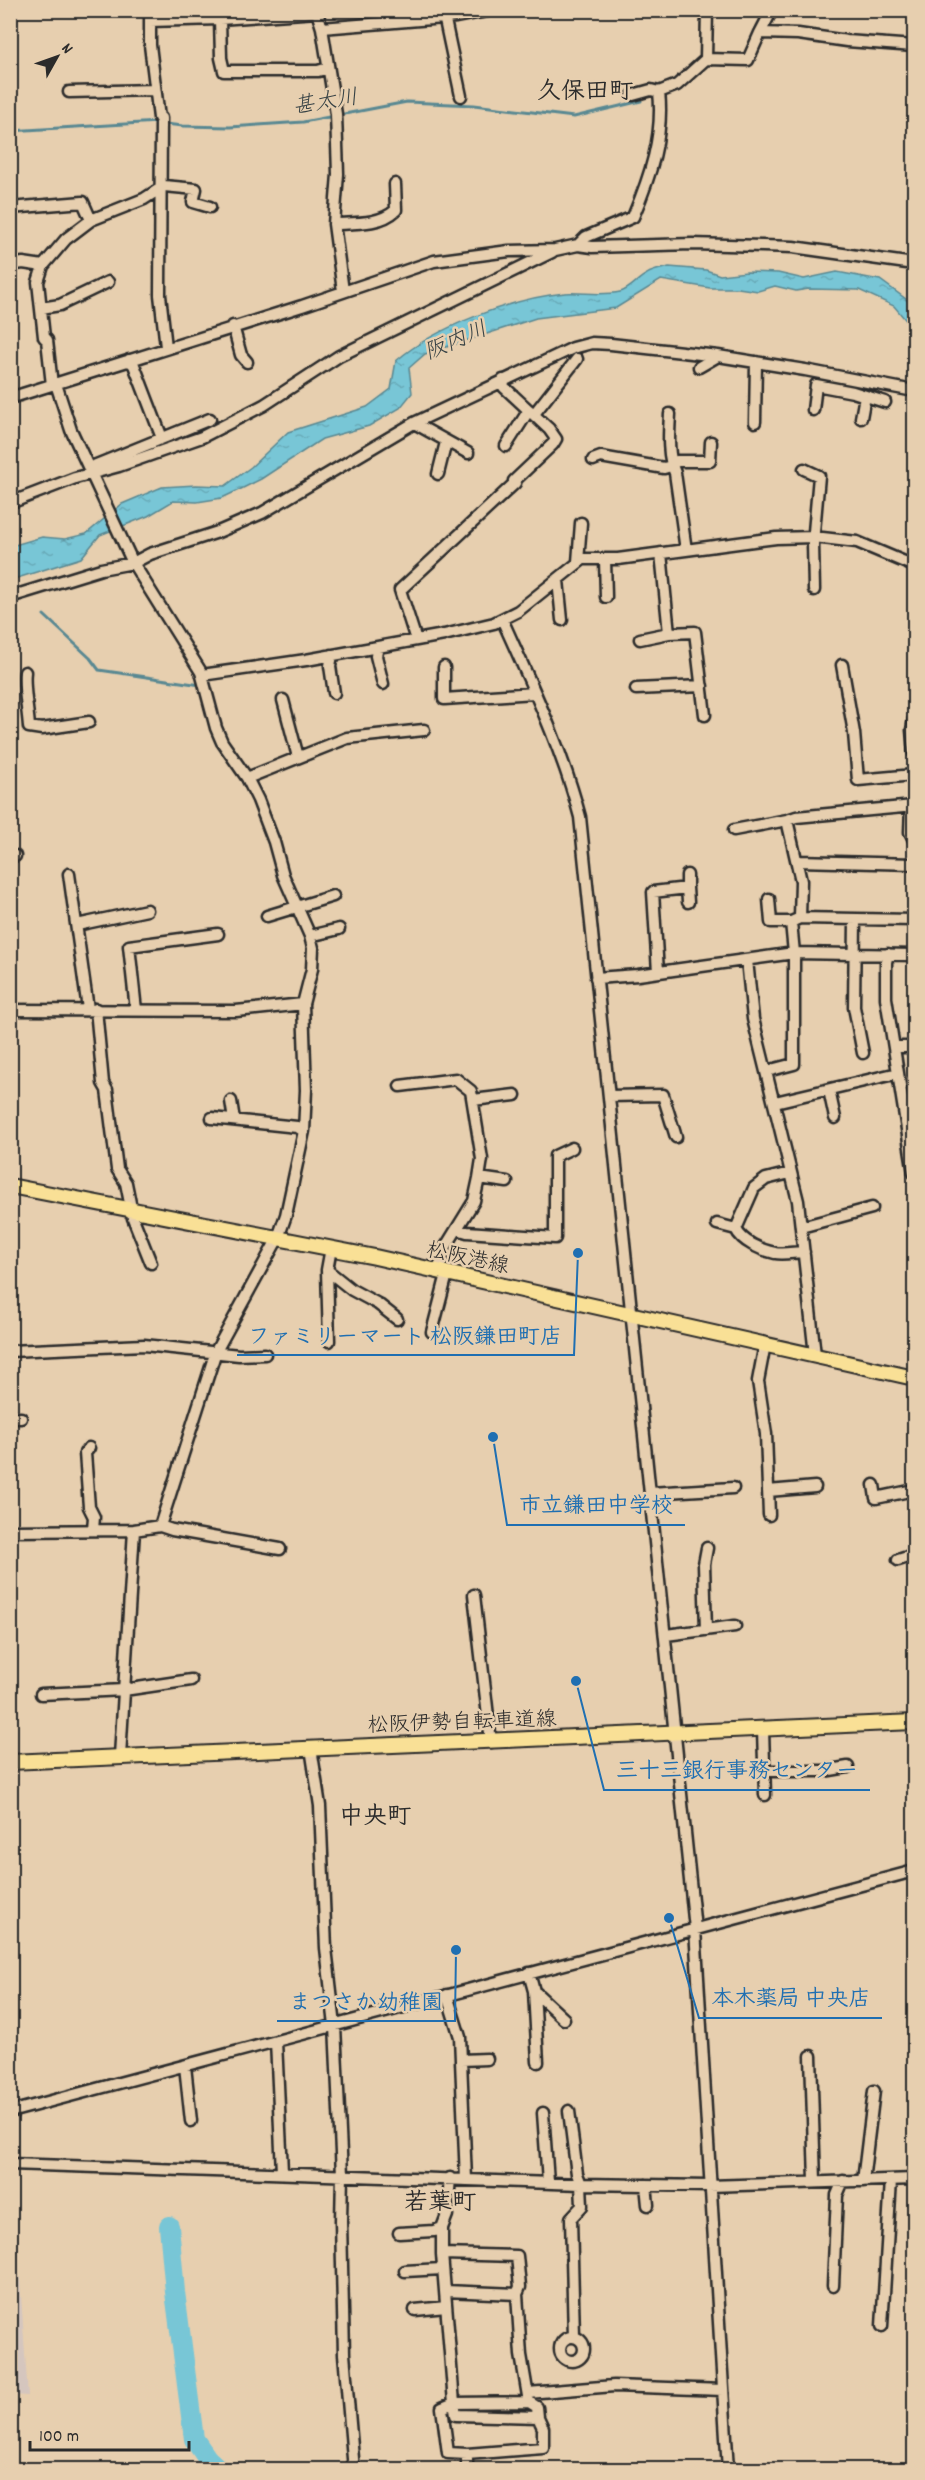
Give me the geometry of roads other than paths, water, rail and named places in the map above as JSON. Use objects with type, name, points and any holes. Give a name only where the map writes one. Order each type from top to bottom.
[{"type":"main road","name":"松阪港線","points":[[10,1186],[331,1248],[915,1378]]},
{"type":"main road","name":"松阪伊勢自転車道線","points":[[10,1762],[915,1722]]},
{"type":"street","points":[[322,28],[493,10]]},
{"type":"street","points":[[706,59],[707,10]]},
{"type":"street","points":[[633,95],[651,90],[658,92],[677,85],[706,59],[748,60],[772,10]]},
{"type":"street","points":[[166,347],[160,295],[160,121],[151,55],[150,16],[220,20],[317,12],[322,28],[336,116],[338,174],[334,224],[343,291]]},
{"type":"street","points":[[444,14],[461,96]]},
{"type":"street","points":[[220,20],[221,58],[224,71],[318,71],[328,68]]},
{"type":"street","points":[[760,33],[798,34],[847,41],[915,46]]},
{"type":"street","points":[[69,92],[155,90]]},
{"type":"street","points":[[578,245],[586,237],[633,217],[654,160],[658,139],[658,92]]},
{"type":"street","points":[[334,224],[381,220],[389,216],[396,210],[395,184]]},
{"type":"street","points":[[160,1526],[216,1351],[278,1238],[286,1215],[304,1131],[306,1090],[303,1004],[312,969],[313,948],[278,863],[266,819],[247,778],[222,742],[203,683],[132,560],[71,430],[54,385],[38,282],[43,266],[66,239],[91,220],[144,199],[164,186],[196,189],[193,202],[210,207]]},
{"type":"street","points":[[10,208],[83,202],[91,220]]},
{"type":"street","points":[[10,398],[434,261],[508,251],[555,250],[578,245],[592,247],[692,244],[793,248],[915,264]]},
{"type":"street","points":[[91,471],[119,466],[202,437],[264,405],[339,356],[555,250]]},
{"type":"street","points":[[508,251],[513,261],[512,271]]},
{"type":"street","points":[[10,265],[23,263],[43,266]]},
{"type":"street","points":[[41,308],[60,305],[108,282]]},
{"type":"street","points":[[233,326],[241,355],[247,362]]},
{"type":"street","points":[[10,597],[218,532],[262,513],[414,423],[573,348],[592,343],[718,356],[805,369],[854,386],[865,396],[885,402]]},
{"type":"street","points":[[699,367],[718,356]]},
{"type":"street","points":[[506,446],[531,412],[577,359]]},
{"type":"street","points":[[129,360],[134,365],[162,438]]},
{"type":"street","points":[[755,422],[756,362]]},
{"type":"street","points":[[416,640],[400,590],[515,483],[514,481],[556,439],[549,429],[504,387],[503,380]]},
{"type":"street","points":[[813,411],[816,385],[915,391]]},
{"type":"street","points":[[861,418],[865,396]]},
{"type":"street","points":[[670,414],[668,435],[671,466],[675,473],[686,550]]},
{"type":"street","points":[[10,503],[75,478],[162,438],[210,419]]},
{"type":"street","points":[[414,423],[468,453]]},
{"type":"street","points":[[438,474],[446,442]]},
{"type":"street","points":[[593,460],[601,457],[664,468],[677,461],[710,461],[711,442]]},
{"type":"street","points":[[804,470],[819,476],[814,507],[814,590]]},
{"type":"street","points":[[578,562],[581,523]]},
{"type":"street","points":[[203,683],[332,655],[471,629],[502,619],[518,611],[584,559],[661,553],[776,538],[814,537],[857,542],[915,566]]},
{"type":"street","points":[[661,553],[669,633]]},
{"type":"street","points":[[605,559],[606,597]]},
{"type":"street","points":[[558,580],[562,620]]},
{"type":"street","points":[[502,619],[569,775],[580,817],[695,1929],[728,2469]]},
{"type":"street","points":[[640,639],[669,633],[695,632],[705,715]]},
{"type":"street","points":[[378,647],[376,656],[382,684]]},
{"type":"street","points":[[332,655],[330,666],[334,693]]},
{"type":"street","points":[[842,665],[854,733],[858,780],[915,775]]},
{"type":"street","points":[[444,667],[444,699],[535,693]]},
{"type":"street","points":[[25,672],[29,727],[42,729],[89,722]]},
{"type":"street","points":[[636,689],[702,686]]},
{"type":"street","points":[[283,700],[298,757]]},
{"type":"street","points":[[915,719],[912,730],[915,753]]},
{"type":"street","points":[[247,778],[347,738],[424,730]]},
{"type":"street","points":[[734,830],[796,817],[913,807],[910,832],[915,840]]},
{"type":"street","points":[[767,1071],[795,1064],[794,953],[801,881],[787,820]]},
{"type":"street","points":[[798,861],[915,864]]},
{"type":"street","points":[[69,874],[103,1083],[107,1090],[117,1169],[126,1183],[131,1210],[151,1263]]},
{"type":"street","points":[[687,875],[688,902]]},
{"type":"street","points":[[658,972],[653,892],[687,888]]},
{"type":"street","points":[[267,916],[297,905],[333,896]]},
{"type":"street","points":[[769,899],[771,922],[915,919]]},
{"type":"street","points":[[77,925],[147,910]]},
{"type":"street","points":[[855,919],[854,1007],[863,1053]]},
{"type":"street","points":[[310,936],[339,929]]},
{"type":"street","points":[[136,1010],[129,945],[218,934]]},
{"type":"street","points":[[596,978],[658,972],[794,953],[915,955]]},
{"type":"street","points":[[888,954],[885,988],[915,1173]]},
{"type":"street","points":[[747,960],[753,1019],[798,1201],[814,1355]]},
{"type":"street","points":[[10,1010],[236,1011],[303,1004]]},
{"type":"street","points":[[894,1047],[915,1047]]},
{"type":"street","points":[[775,1102],[898,1073]]},
{"type":"street","points":[[400,1086],[456,1079],[471,1091],[482,1159],[474,1201],[445,1248],[432,1332]]},
{"type":"street","points":[[829,1090],[835,1118]]},
{"type":"street","points":[[473,1100],[515,1095]]},
{"type":"street","points":[[609,1096],[663,1095],[676,1137]]},
{"type":"street","points":[[231,1101],[234,1120]]},
{"type":"street","points":[[212,1118],[297,1127],[304,1131]]},
{"type":"street","points":[[457,1228],[467,1232],[555,1238],[555,1156],[572,1148]]},
{"type":"street","points":[[735,1229],[754,1188],[766,1179],[790,1173]]},
{"type":"street","points":[[479,1178],[507,1182]]},
{"type":"street","points":[[801,1227],[872,1208]]},
{"type":"street","points":[[717,1224],[735,1229],[740,1238],[776,1254],[804,1252]]},
{"type":"street","points":[[330,1341],[327,1270],[331,1248]]},
{"type":"street","points":[[327,1270],[352,1290],[378,1304],[397,1319]]},
{"type":"street","points":[[765,1344],[758,1381],[766,1434],[769,1515]]},
{"type":"street","points":[[10,1351],[144,1345],[239,1355],[265,1354]]},
{"type":"street","points":[[89,1448],[85,1453],[89,1507],[94,1517],[93,1529]]},
{"type":"street","points":[[874,1485],[876,1498],[915,1490]]},
{"type":"street","points":[[768,1491],[815,1487]]},
{"type":"street","points":[[650,1493],[733,1488]]},
{"type":"street","points":[[10,1531],[134,1530],[160,1526],[280,1549]]},
{"type":"street","points":[[120,1756],[134,1530]]},
{"type":"street","points":[[706,1630],[704,1564],[707,1548]]},
{"type":"street","points":[[898,1560],[915,1555]]},
{"type":"street","points":[[474,1595],[491,1742]]},
{"type":"street","points":[[666,1635],[735,1626]]},
{"type":"street","points":[[41,1694],[124,1690],[191,1680]]},
{"type":"street","points":[[763,1730],[765,1795]]},
{"type":"street","points":[[311,1748],[320,1806],[326,1948],[335,2026],[342,2174],[340,2221],[344,2354],[354,2469]]},
{"type":"street","points":[[765,1770],[824,1771],[848,1767]]},
{"type":"street","points":[[10,2112],[915,1871]]},
{"type":"street","points":[[529,1973],[534,1990],[538,2062]]},
{"type":"street","points":[[534,1990],[564,2019]]},
{"type":"street","points":[[447,1995],[460,2037],[466,2179]]},
{"type":"street","points":[[276,2041],[282,2172]]},
{"type":"street","points":[[811,2056],[815,2181]]},
{"type":"street","points":[[461,2060],[487,2059]]},
{"type":"street","points":[[185,2066],[191,2121]]},
{"type":"street","points":[[863,2181],[874,2091]]},
{"type":"street","points":[[569,2111],[577,2174],[581,2184],[582,2206],[571,2218],[574,2337]]},
{"type":"street","points":[[543,2113],[548,2182]]},
{"type":"street","points":[[10,2164],[581,2184],[709,2186],[915,2179]]},
{"type":"street","points":[[450,2178],[447,2215],[442,2228],[442,2269],[456,2415],[538,2417]]},
{"type":"street","points":[[882,2326],[891,2180]]},
{"type":"street","points":[[833,2286],[837,2195],[843,2181]]},
{"type":"street","points":[[646,2185],[648,2205]]},
{"type":"street","points":[[399,2233],[434,2231],[442,2228]]},
{"type":"street","points":[[442,2253],[517,2256],[520,2287],[517,2294],[520,2355],[528,2398],[537,2408],[543,2428],[543,2448],[466,2454],[448,2453],[442,2408],[454,2403],[528,2398],[614,2386],[723,2390]]},
{"type":"street","points":[[405,2271],[442,2269]]},
{"type":"street","points":[[445,2291],[517,2294]]},
{"type":"street","points":[[415,2310],[446,2307]]},
{"type":"street","points":[[466,2454],[467,2469]]},
{"type":"water","name":"阪内川","points":[[669,267],[706,270],[720,275],[747,272],[778,273],[804,279],[837,272],[880,280],[914,305],[914,330],[894,306],[859,290],[796,291],[775,286],[758,291],[710,288],[661,280],[616,308],[536,318],[425,354],[409,368],[412,393],[400,408],[369,426],[322,439],[261,479],[222,498],[197,502],[173,501],[148,516],[100,535],[81,558],[11,580],[11,546],[42,537],[65,539],[86,534],[122,504],[162,487],[225,486],[251,467],[288,432],[367,407],[391,389],[396,361],[412,349],[453,326],[499,308],[544,296],[565,293],[620,292],[649,273]]},
{"type":"waterway","name":"甚太川","points":[[165,124],[230,127],[303,122],[407,102],[474,105],[574,117],[641,101]]},
{"type":"waterway","name":"甚太川","points":[[10,131],[158,122]]},
{"type":"waterway","points":[[44,615],[90,658],[99,670],[201,685]]},
{"type":"waterway","points":[[169,2226],[194,2439],[207,2458],[220,2470]]},
{"type":"place","name":"ファミリーマート 松阪鎌田町店","points":[[578,1253]]},
{"type":"place","name":"市立鎌田中学校","points":[[493,1437]]},
{"type":"place","name":"三十三銀行事務センター","points":[[576,1681]]},
{"type":"place","name":"本木薬局 中央店","points":[[669,1918]]},
{"type":"place","name":"まつさか幼稚園","points":[[456,1950]]},
{"type":"district","name":"久保田町","points":[[585,90]]},
{"type":"district","name":"中央町","points":[[375,1815]]},
{"type":"district","name":"若葉町","points":[[440,2201]]}]
